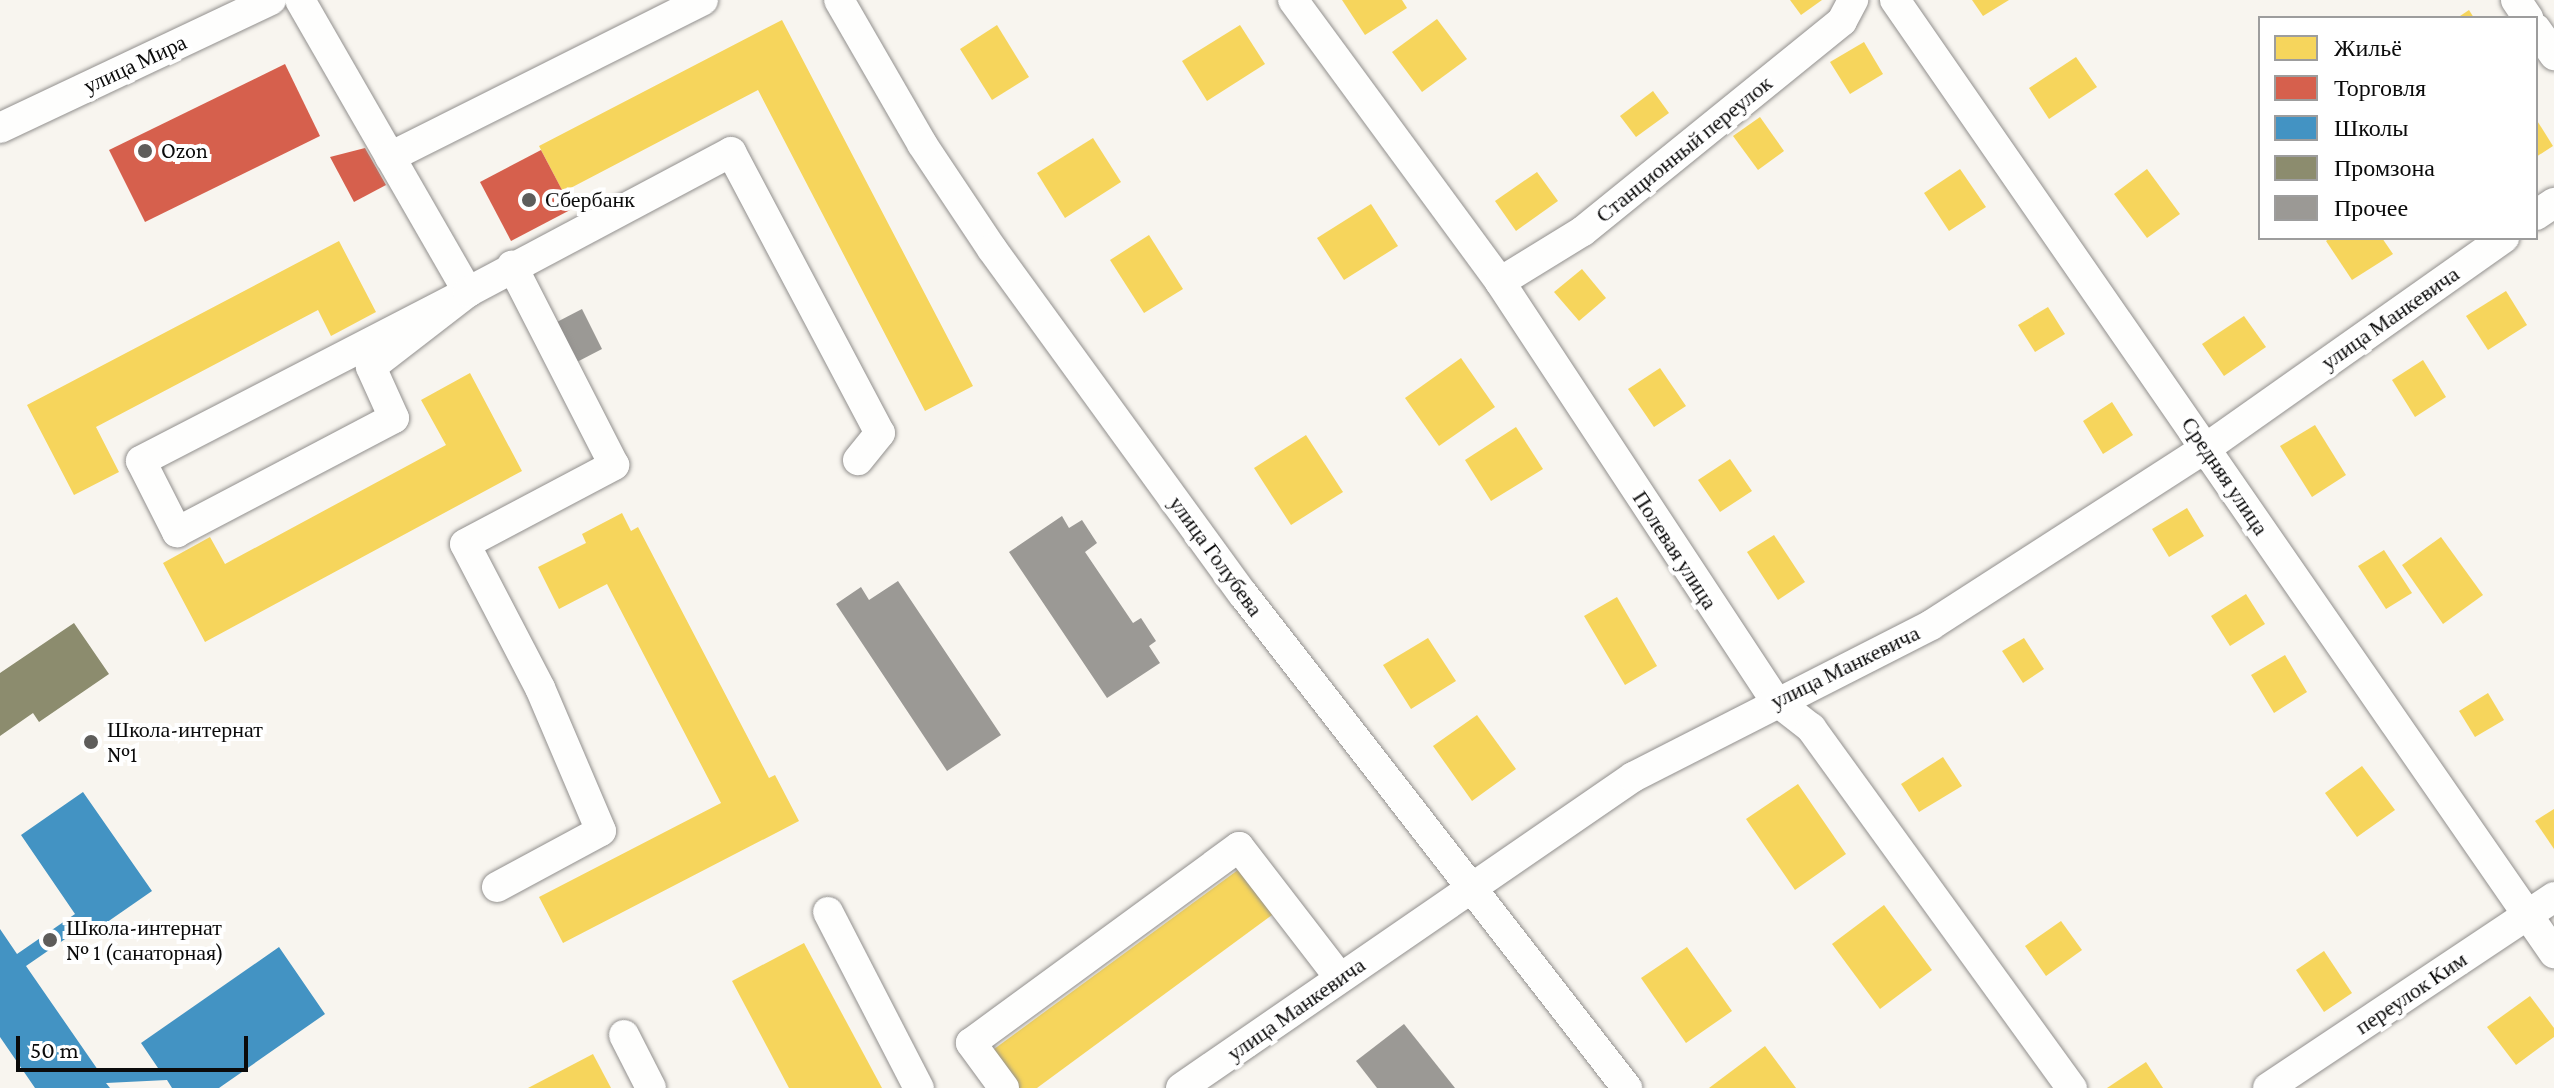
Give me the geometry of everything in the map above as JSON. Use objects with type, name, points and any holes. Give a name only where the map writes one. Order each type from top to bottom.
[{"type":"street","name":"улица Мира","points":[[0,128],[271,0]]},
{"type":"street","points":[[300,0],[468,292]]},
{"type":"street","points":[[390,157],[703,0]]},
{"type":"street","name":"улица Голубева","points":[[839,0],[922,144],[992,249],[1243,594],[1627,1088]]},
{"type":"street","name":"Полевая улица","points":[[1293,0],[1500,282],[1775,700],[1811,728],[2072,1088]]},
{"type":"street","name":"Станционный переулок","points":[[1500,282],[1583,231],[1842,21],[1853,0]]},
{"type":"street","name":"Средняя улица","points":[[1895,0],[2525,916],[2554,953]]},
{"type":"street","points":[[2538,32],[2554,55]]},
{"type":"street","points":[[468,292],[371,367],[394,418],[177,532],[141,461],[731,152],[880,433],[858,460]]},
{"type":"street","name":"улица Манкевича","points":[[1181,1088],[1633,777],[1775,700],[1931,625],[2206,448],[2501,240]]},
{"type":"street","points":[[497,887],[601,831],[540,688],[465,544],[614,465],[512,266]]},
{"type":"street","points":[[1004,1088],[971,1043],[1239,847],[1340,978]]},
{"type":"street","name":"переулок Ким","points":[[2268,1088],[2554,897]]},
{"type":"street","points":[[828,912],[919,1088]]},
{"type":"street","points":[[624,1035],[651,1088]]},
{"type":"building: Жильё","points":[[1342,0],[1402,0],[1407,8],[1365,35]]},
{"type":"building: Жильё","points":[[1790,0],[1822,0],[1801,15]]},
{"type":"building: Жильё","points":[[1972,0],[2009,0],[1983,16]]},
{"type":"building: Жильё","points":[[1437,19],[1467,59],[1422,92],[1392,52]]},
{"type":"building: Жильё","points":[[782,20],[973,386],[925,411],[758,90],[563,192],[539,146]]},
{"type":"building: Жильё","points":[[997,25],[1029,77],[992,100],[960,49]]},
{"type":"building: Жильё","points":[[1240,25],[1265,64],[1207,101],[1182,61]]},
{"type":"building: Жильё","points":[[1864,42],[1883,74],[1850,94],[1830,62]]},
{"type":"building: Жильё","points":[[2076,57],[2097,87],[2049,119],[2029,88]]},
{"type":"building: Жильё","points":[[1653,91],[1669,113],[1636,137],[1620,116]]},
{"type":"building: Жильё","points":[[1760,117],[1784,151],[1758,170],[1733,136]]},
{"type":"building: Жильё","points":[[2538,122],[2553,146],[2538,156]]},
{"type":"building: Жильё","points":[[1093,138],[1121,182],[1065,218],[1037,173]]},
{"type":"building: Жильё","points":[[1960,169],[1986,207],[1949,231],[1924,193]]},
{"type":"building: Жильё","points":[[2147,169],[2180,214],[2147,238],[2114,194]]},
{"type":"building: Жильё","points":[[1537,172],[1558,201],[1516,231],[1495,201]]},
{"type":"building: Жильё","points":[[1371,204],[1398,246],[1344,280],[1317,238]]},
{"type":"building: Жильё","points":[[1149,235],[1183,289],[1144,313],[1110,260]]},
{"type":"building: Жильё","points":[[2383,240],[2393,254],[2352,280],[2326,241]]},
{"type":"building: Жильё","points":[[339,241],[376,312],[331,336],[318,310],[96,427],[119,472],[74,495],[27,405]]},
{"type":"building: Жильё","points":[[1582,269],[1606,298],[1579,321],[1554,292]]},
{"type":"building: Жильё","points":[[2506,291],[2527,325],[2488,350],[2466,316]]},
{"type":"building: Жильё","points":[[2048,307],[2065,334],[2035,352],[2018,325]]},
{"type":"building: Жильё","points":[[2244,316],[2266,347],[2224,376],[2202,344]]},
{"type":"building: Жильё","points":[[1461,358],[1495,407],[1439,446],[1405,398]]},
{"type":"building: Жильё","points":[[2423,360],[2446,397],[2415,417],[2392,380]]},
{"type":"building: Жильё","points":[[1660,368],[1686,406],[1654,427],[1628,389]]},
{"type":"building: Жильё","points":[[470,373],[522,471],[205,642],[163,563],[210,537],[225,564],[446,445],[421,400]]},
{"type":"building: Жильё","points":[[2112,402],[2133,435],[2103,454],[2083,421]]},
{"type":"building: Жильё","points":[[2315,425],[2346,475],[2312,497],[2280,446]]},
{"type":"building: Жильё","points":[[1516,427],[1543,469],[1491,501],[1465,460]]},
{"type":"building: Жильё","points":[[1306,435],[1343,492],[1291,525],[1254,468]]},
{"type":"building: Жильё","points":[[1730,459],[1752,491],[1720,512],[1698,480]]},
{"type":"building: Жильё","points":[[2187,508],[2204,536],[2169,557],[2152,529]]},
{"type":"building: Жильё","points":[[622,513],[631,531],[638,527],[769,778],[775,775],[799,821],[563,943],[539,897],[721,803],[607,584],[559,609],[538,567],[586,543],[582,534]]},
{"type":"building: Жильё","points":[[1774,535],[1805,582],[1778,600],[1747,552]]},
{"type":"building: Жильё","points":[[2441,537],[2483,595],[2443,624],[2402,565]]},
{"type":"building: Жильё","points":[[2384,550],[2412,593],[2386,609],[2358,566]]},
{"type":"building: Жильё","points":[[2246,594],[2265,624],[2230,646],[2211,616]]},
{"type":"building: Жильё","points":[[1617,597],[1657,666],[1625,685],[1584,616]]},
{"type":"building: Жильё","points":[[1428,638],[1456,681],[1411,709],[1383,665]]},
{"type":"building: Жильё","points":[[2024,638],[2044,669],[2023,683],[2002,651]]},
{"type":"building: Жильё","points":[[2285,655],[2307,692],[2274,713],[2251,675]]},
{"type":"building: Жильё","points":[[2488,693],[2504,720],[2475,737],[2459,711]]},
{"type":"building: Жильё","points":[[1477,715],[1516,769],[1472,801],[1433,746]]},
{"type":"building: Жильё","points":[[1943,757],[1962,786],[1919,812],[1901,784]]},
{"type":"building: Жильё","points":[[2362,766],[2395,810],[2357,837],[2325,793]]},
{"type":"building: Жильё","points":[[1798,784],[1846,854],[1795,890],[1746,819]]},
{"type":"building: Жильё","points":[[2554,809],[2554,849],[2535,821]]},
{"type":"building: Жильё","points":[[1242,867],[1276,912],[1037,1088],[1017,1088],[990,1052]]},
{"type":"building: Жильё","points":[[1884,905],[1932,970],[1880,1009],[1832,944]]},
{"type":"building: Жильё","points":[[2061,921],[2082,950],[2046,976],[2025,946]]},
{"type":"building: Жильё","points":[[804,943],[882,1088],[789,1088],[732,981]]},
{"type":"building: Жильё","points":[[1687,947],[1732,1011],[1686,1043],[1641,978]]},
{"type":"building: Жильё","points":[[2324,951],[2352,993],[2324,1012],[2296,970]]},
{"type":"building: Жильё","points":[[2530,996],[2554,1028],[2554,1037],[2516,1065],[2487,1027]]},
{"type":"building: Жильё","points":[[1765,1046],[1796,1088],[1709,1088]]},
{"type":"building: Жильё","points":[[593,1054],[611,1088],[528,1088]]},
{"type":"building: Жильё","points":[[2146,1062],[2163,1088],[2107,1088]]},
{"type":"building: Торговля","points":[[285,64],[320,136],[145,222],[109,150]]},
{"type":"building: Торговля","points":[[365,148],[386,185],[354,202],[330,157]]},
{"type":"building: Торговля","name":"Сбербанк","points":[[541,150],[572,209],[511,241],[480,182]]},
{"type":"building: Школы","name":"Школа-интернат № 1 (санаторная)","points":[[83,792],[152,891],[90,934],[84,926],[26,966],[98,1070],[158,1068],[141,1043],[279,947],[325,1014],[219,1088],[172,1088],[167,1080],[106,1083],[110,1088],[35,1088],[0,1037],[0,929],[17,954],[75,914],[21,835]]},
{"type":"building: Промзона","points":[[74,623],[109,674],[39,722],[33,713],[0,736],[0,673]]},
{"type":"building: Прочее","points":[[582,309],[602,349],[573,364],[553,324]]},
{"type":"building: Прочее","points":[[1062,516],[1069,528],[1082,520],[1097,543],[1085,552],[1133,623],[1141,618],[1156,641],[1149,646],[1160,663],[1107,698],[1009,552]]},
{"type":"building: Прочее","points":[[898,581],[1001,735],[947,771],[836,604],[861,587],[869,600]]},
{"type":"building: Прочее","points":[[1404,1024],[1455,1088],[1377,1088],[1356,1061]]},
{"type":"place","name":"Ozon","points":[[145,151]]},
{"type":"place","name":"Сбербанк","points":[[529,200]]},
{"type":"place","name":"Школа-интернат №1","points":[[91,742]]},
{"type":"place","name":"Школа-интернат № 1 (санаторная)","points":[[50,940]]}]
